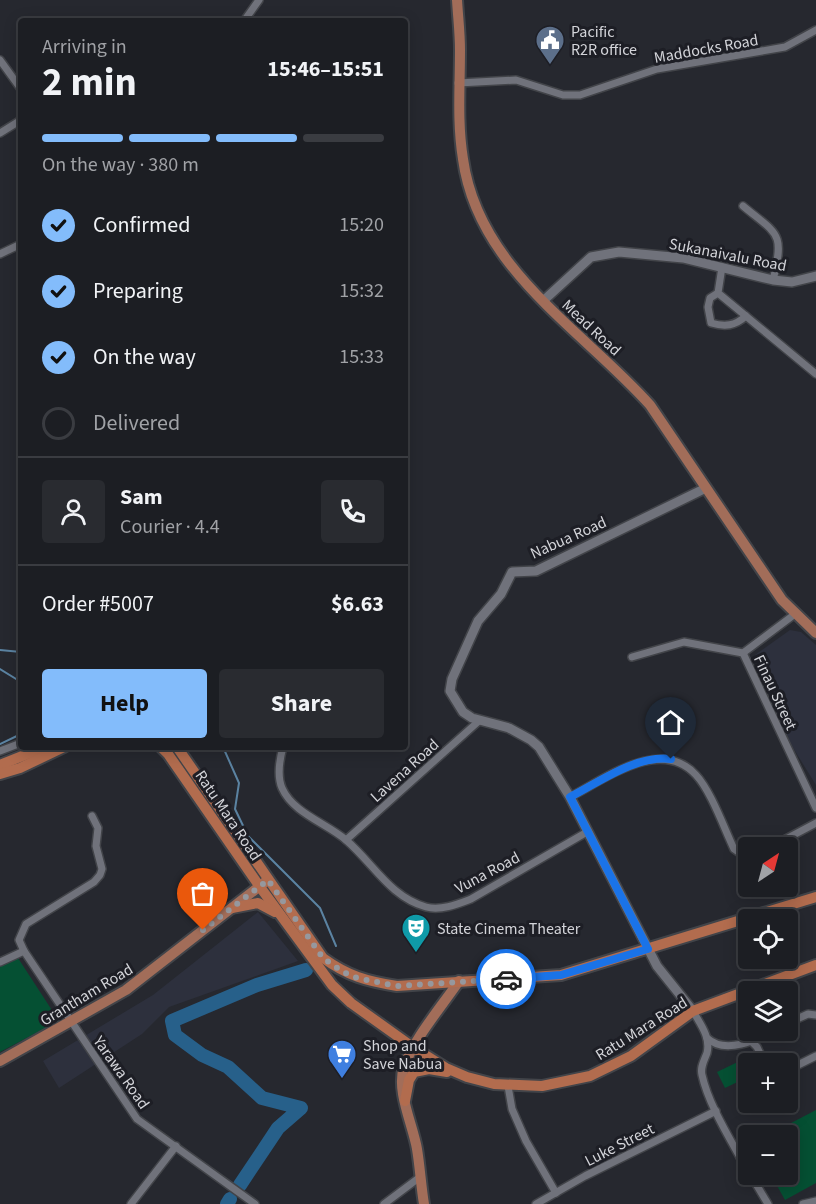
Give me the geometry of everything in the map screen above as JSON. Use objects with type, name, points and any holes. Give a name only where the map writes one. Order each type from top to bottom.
[{"type":"highway","points":[[0,765],[38,750]]},
{"type":"highway","points":[[0,774],[20,768],[58,750]]},
{"type":"highway","name":"Ratu Mara Road","points":[[164,750],[264,884],[323,958],[343,972],[370,981],[397,986],[561,975],[816,897]]},
{"type":"highway","name":"Ratu Mara Road","points":[[179,750],[264,884],[280,915],[332,986],[351,1003],[414,1048],[446,1068],[467,1077],[508,1086],[542,1086],[590,1076],[631,1056],[693,1011],[816,965]]},
{"type":"highway","points":[[232,908],[258,903],[280,915]]},
{"type":"highway","points":[[405,1101],[409,1080],[417,1070],[435,1069],[467,1077]]},
{"type":"main road","name":"Mead Road","points":[[457,0],[460,50],[458,120],[463,162],[482,222],[508,263],[543,301],[650,405],[782,600],[816,633]]},
{"type":"main road","name":"Sukanaivalu Road","points":[[543,301],[591,257],[619,252],[668,256],[773,280],[792,282],[816,276]]},
{"type":"main road","name":"Nabua Road","points":[[693,1011],[657,966],[570,797],[545,756],[531,740],[509,728],[471,718],[456,703],[450,691],[452,679],[478,621],[501,594],[512,572],[536,571],[706,488]]},
{"type":"main road","name":"Grantham Road","points":[[0,1061],[126,990],[264,884]]},
{"type":"main road","points":[[424,1204],[416,1147],[402,1077],[404,1067],[414,1048],[459,981]]},
{"type":"street","points":[[246,18],[259,0]]},
{"type":"street","name":"Maddocks Road","points":[[458,83],[516,80],[563,95],[580,95],[657,69],[785,47],[816,30]]},
{"type":"street","points":[[0,60],[18,85]]},
{"type":"street","points":[[0,133],[18,122]]},
{"type":"street","points":[[743,206],[777,234],[780,249],[773,280]]},
{"type":"street","points":[[0,254],[18,245]]},
{"type":"street","points":[[722,267],[718,293],[710,298],[708,307],[711,323],[723,326],[738,323],[746,316]]},
{"type":"street","points":[[718,293],[816,374]]},
{"type":"street","points":[[632,657],[684,642],[743,653],[795,614]]},
{"type":"street","name":"Finau Street","points":[[743,653],[816,808]]},
{"type":"street","name":"Lavena Road","points":[[346,840],[480,720]]},
{"type":"street","points":[[0,751],[18,744]]},
{"type":"street","name":"Vuna Road","points":[[284,750],[279,777],[280,786],[286,795],[298,808],[346,840],[387,884],[410,901],[429,908],[451,906],[471,899],[587,832]]},
{"type":"street","points":[[570,797],[637,763],[657,758],[671,759],[696,775],[705,787],[734,849],[738,852]]},
{"type":"street","points":[[0,963],[24,951],[19,939],[26,924],[94,882],[100,875],[102,868],[96,846],[98,828],[92,816]]},
{"type":"street","points":[[790,837],[816,823]]},
{"type":"street","name":"Yarawa Road","points":[[24,951],[137,1119],[255,1204]]},
{"type":"street","points":[[693,1011],[707,1038],[708,1046],[701,1070],[716,1111],[738,1152]]},
{"type":"street","points":[[798,1018],[808,1014],[816,1015]]},
{"type":"street","points":[[707,1038],[718,1046],[751,1041],[760,1053]]},
{"type":"street","points":[[798,1065],[816,1056]]},
{"type":"street","points":[[508,1086],[512,1109],[526,1141],[556,1193]]},
{"type":"street","name":"Luke Street","points":[[536,1204],[585,1176],[716,1111]]},
{"type":"street","points":[[130,1204],[176,1146]]},
{"type":"street","points":[[384,1204],[420,1177]]},
{"type":"street","points":[[756,1185],[768,1204]]},
{"type":"street","points":[[802,1204],[816,1201]]},
{"type":"shaded area","points":[[790,630],[801,632],[816,645],[816,785],[785,735],[755,655]]},
{"type":"shaded area","points":[[258,912],[298,961],[169,1007],[142,1034],[59,1088],[43,1061],[153,995]]},
{"type":"green space","points":[[16,955],[59,1021],[0,1052],[0,966]]},
{"type":"green space","points":[[738,1062],[738,1082],[725,1088],[717,1072]]},
{"type":"green space","points":[[816,1110],[816,1183],[785,1200],[777,1185],[798,1185],[798,1125],[787,1125]]},
{"type":"waterway","points":[[0,650],[18,652]]},
{"type":"waterway","points":[[0,669],[18,680]]},
{"type":"waterway","points":[[0,744],[18,735]]},
{"type":"waterway","points":[[224,750],[239,783],[235,809],[248,836],[320,908],[336,946]]},
{"type":"waterway","points":[[240,1185],[278,1128],[301,1108],[262,1098],[228,1067],[202,1055],[175,1035],[172,1021],[257,985],[306,970]]},
{"type":"waterway","points":[[227,1204],[230,1199]]},
{"type":"way so far","points":[[203,930],[268,880],[323,958],[343,972],[357,978],[397,986],[506,979]]},
{"type":"place","name":"Pacific R2R office","points":[[550,66]]},
{"type":"place","name":"State Cinema Theater","points":[[416,954]]},
{"type":"place","name":"Shop and Save Nabua","points":[[342,1080]]},
{"type":"route","points":[[506,979],[561,975],[648,949],[570,797],[637,763],[657,758],[671,759]]}]
